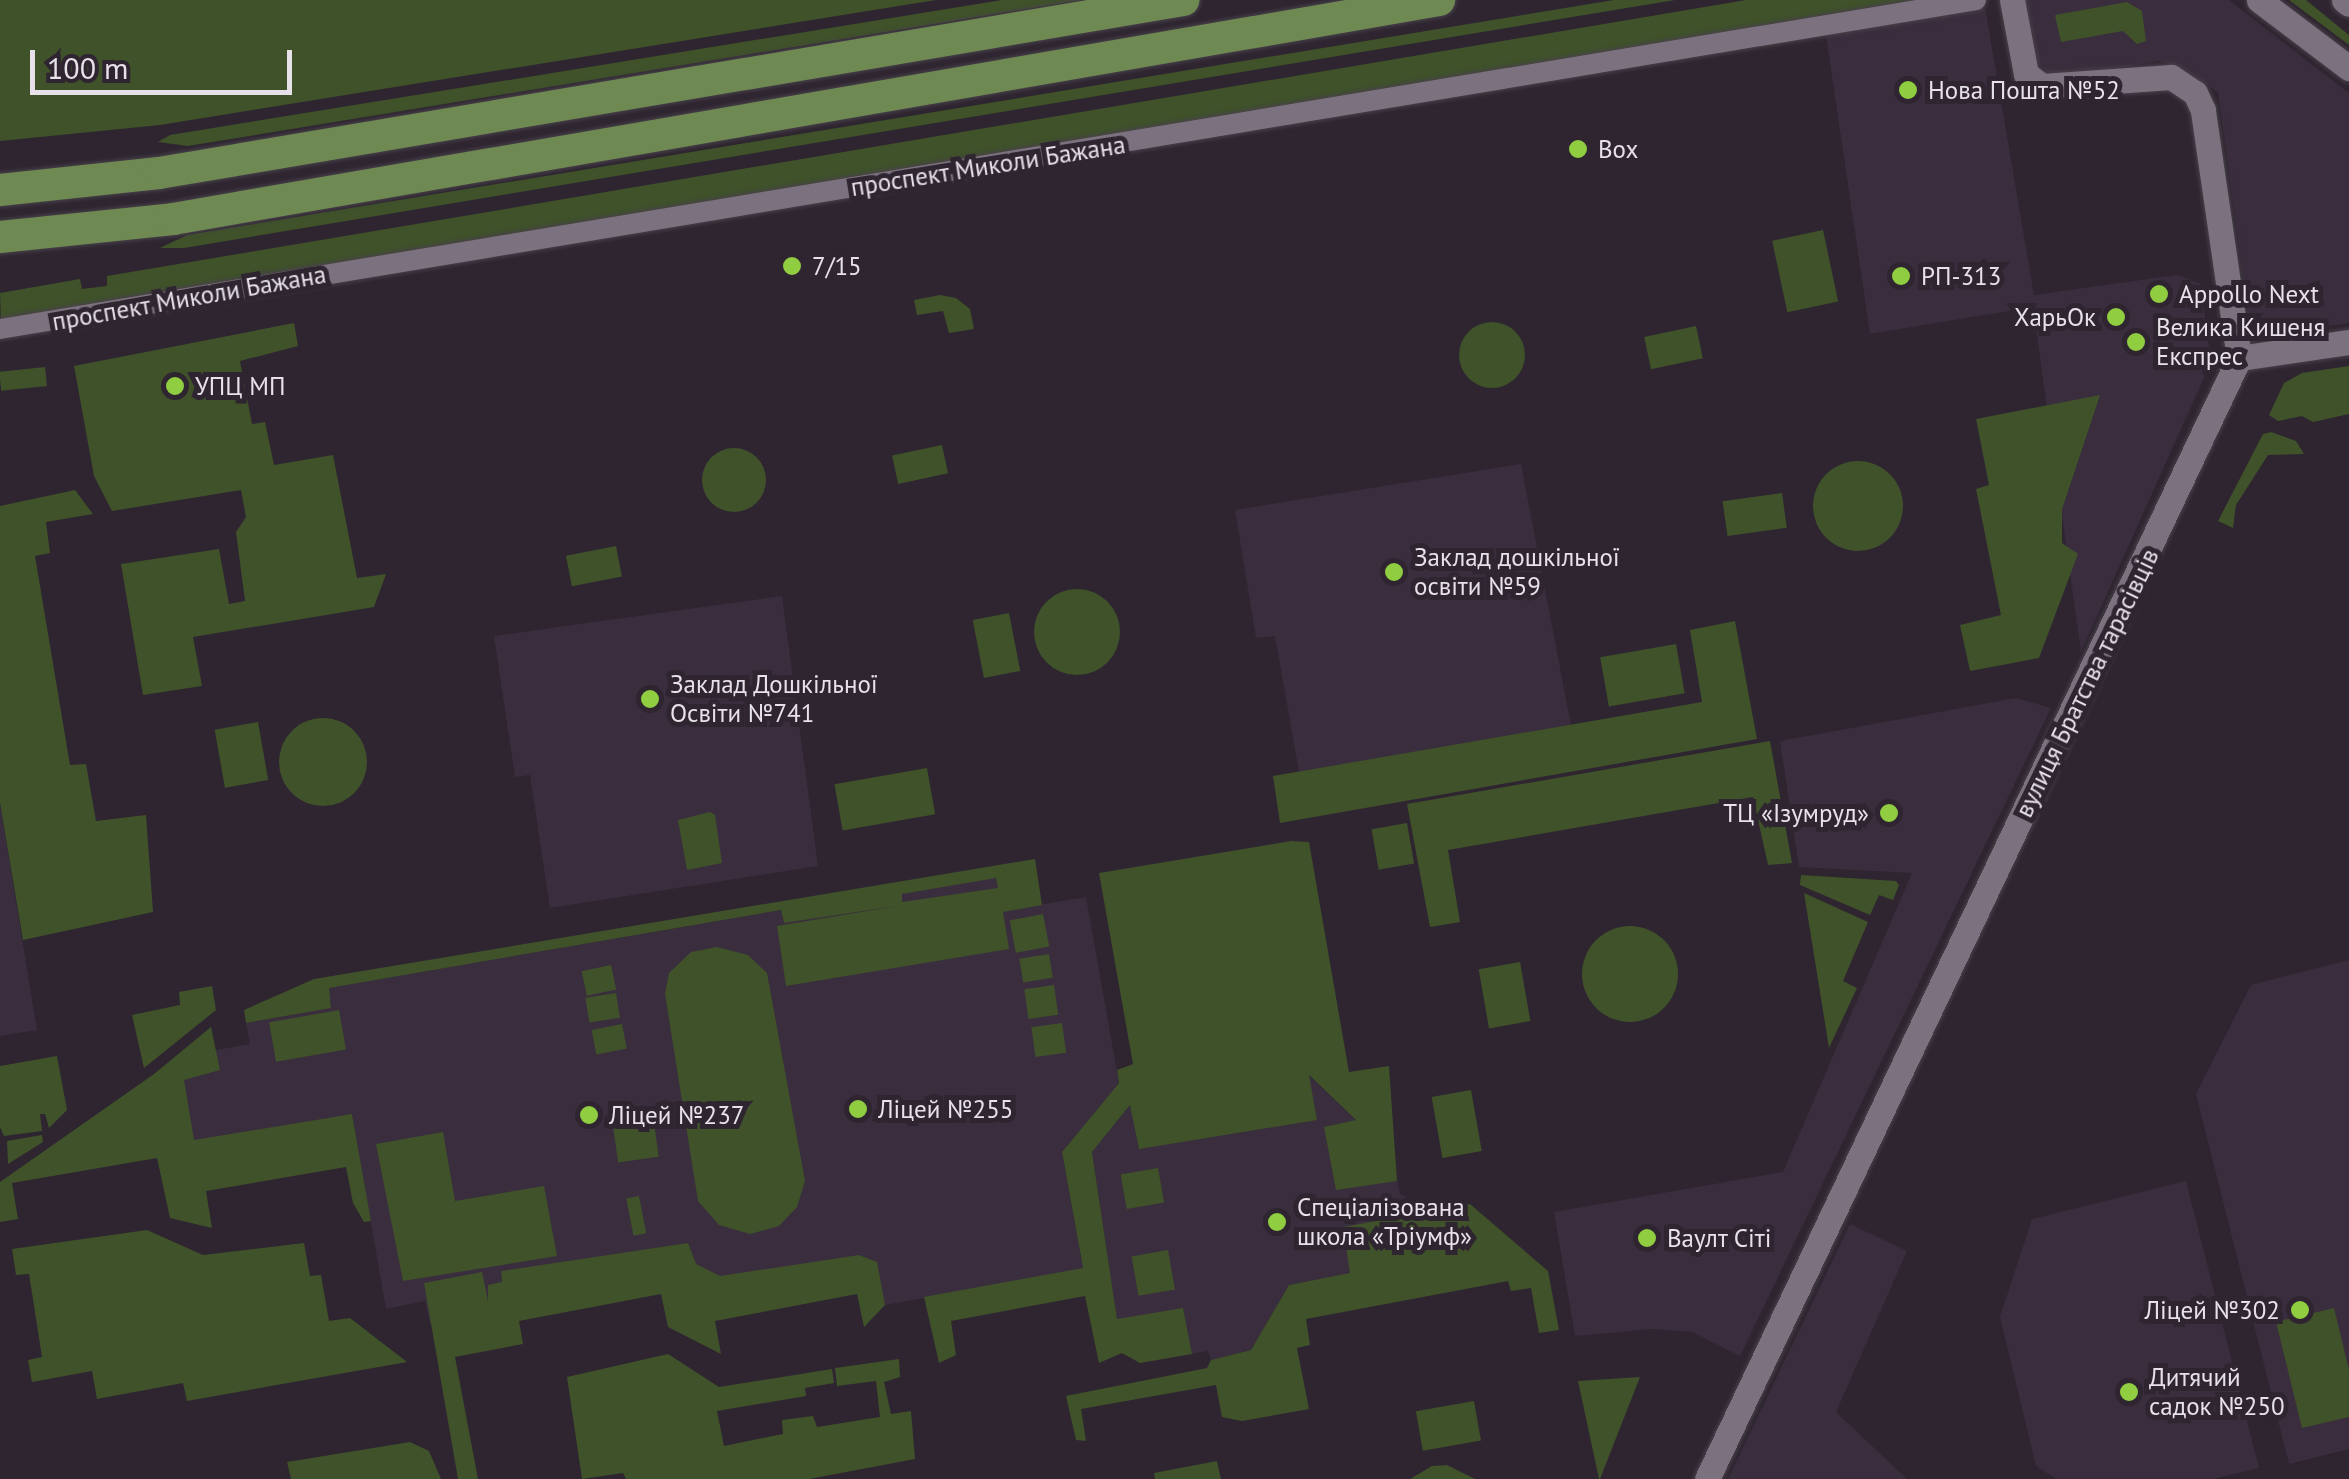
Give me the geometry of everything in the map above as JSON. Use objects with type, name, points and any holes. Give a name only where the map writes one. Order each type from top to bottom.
[{"type":"highway","points":[[0,190],[159,173],[1184,0]]},
{"type":"highway","points":[[0,237],[173,219],[1439,0]]},
{"type":"street","name":"проспект Миколи Бажана","points":[[0,329],[1976,0]]},
{"type":"street","points":[[2012,0],[2026,74],[2042,86],[2171,77],[2195,93],[2203,110],[2238,358],[2349,342]]},
{"type":"street","points":[[2259,0],[2349,68]]},
{"type":"street","name":"вулиця Братства тарасівців","points":[[1707,1479],[2238,358]]},
{"type":"shaded area","points":[[2016,0],[2229,0],[2349,93],[2349,323],[2270,335],[2250,327],[2218,92],[2180,68],[2159,61],[2070,76],[2047,72],[2026,51]]},
{"type":"shaded area","points":[[1985,7],[2034,295],[2177,275],[2201,284],[2211,362],[2081,652],[2033,307],[1870,334],[1826,35]]},
{"type":"shaded area","name":"Заклад дошкільної освіти №59","points":[[1521,464],[1571,725],[1299,772],[1275,636],[1256,638],[1235,510]]},
{"type":"shaded area","name":"Заклад Дошкільної Освіти №741","points":[[782,596],[818,866],[550,908],[530,775],[515,777],[494,636]]},
{"type":"shaded area","points":[[2016,698],[2051,708],[1740,1356],[1692,1332],[1652,1329],[1575,1336],[1554,1212],[1783,1172],[1912,873],[1799,867],[1780,741]]},
{"type":"shaded area","points":[[0,804],[37,1030],[0,1036]]},
{"type":"shaded area","points":[[996,877],[1003,911],[1086,897],[1119,1083],[1062,1152],[1083,1269],[885,1305],[876,1262],[710,1292],[687,1271],[430,1324],[425,1301],[386,1309],[352,1114],[186,1143],[175,1079],[205,1052],[250,1044],[246,1023],[331,1008],[328,988],[781,910],[784,923],[902,902],[901,894]]},
{"type":"shaded area","name":"Ліцей №302","points":[[2349,960],[2349,1449],[2289,1464],[2196,1094],[2251,985]]},
{"type":"shaded area","name":"Спеціалізована школа «Тріумф»","points":[[1307,1074],[1392,1154],[1400,1194],[1471,1231],[1474,1250],[1289,1285],[1251,1350],[1211,1360],[1208,1351],[1140,1363],[1122,1353],[1092,1152],[1131,1104]]},
{"type":"shaded area","name":"Дитячий садок №250","points":[[2186,1181],[2259,1468],[2213,1479],[2056,1479],[2036,1466],[2000,1317],[2032,1219]]},
{"type":"shaded area","points":[[1850,1224],[1907,1251],[1836,1412],[1907,1479],[1728,1479]]},
{"type":"green space","points":[[0,0],[936,0],[160,125],[0,141]]},
{"type":"green space","points":[[1002,0],[1081,0],[188,146],[158,142],[170,135]]},
{"type":"green space","points":[[1614,0],[1675,0],[184,248],[160,248],[187,235]]},
{"type":"green space","points":[[1746,0],[1914,0],[1,323],[0,293],[80,279],[82,289],[107,286],[107,276]]},
{"type":"green space","points":[[2289,0],[2306,0],[2349,35],[2349,45]]},
{"type":"green space","points":[[2127,2],[2142,11],[2146,41],[2137,44],[2123,31],[2061,42],[2055,15]]},
{"type":"green space","points":[[1823,230],[1838,301],[1787,312],[1772,241]]},
{"type":"green space","points":[[940,295],[956,298],[970,309],[974,329],[949,333],[943,311],[917,315],[914,300]]},
{"type":"green space","points":[[1492,322],[1515,332],[1525,355],[1515,378],[1492,388],[1469,378],[1459,355],[1469,332]]},
{"type":"green space","points":[[294,323],[298,346],[240,361],[252,424],[265,422],[274,465],[333,455],[357,578],[386,574],[374,607],[193,637],[202,686],[143,695],[121,564],[219,549],[229,604],[245,601],[236,532],[246,517],[241,490],[112,511],[94,476],[74,366]]},
{"type":"green space","points":[[1696,326],[1703,358],[1651,369],[1644,337]]},
{"type":"green space","points":[[2349,366],[2349,414],[2313,422],[2302,416],[2278,421],[2269,415],[2284,383],[2302,373]]},
{"type":"green space","points":[[45,367],[47,386],[1,391],[0,372]]},
{"type":"green space","points":[[2100,395],[2062,509],[2062,543],[2078,554],[2039,658],[1970,671],[1960,625],[2001,615],[1976,489],[1989,485],[1976,419]]},
{"type":"green space","points":[[2271,432],[2296,441],[2304,454],[2268,455],[2236,505],[2233,528],[2218,521],[2263,434]]},
{"type":"green space","points":[[942,445],[948,473],[898,484],[892,456]]},
{"type":"green space","points":[[734,448],[757,457],[766,480],[757,503],[734,512],[711,503],[702,480],[711,457]]},
{"type":"green space","points":[[1858,461],[1890,474],[1903,506],[1890,538],[1858,551],[1826,538],[1813,506],[1826,474]]},
{"type":"green space","points":[[75,490],[93,514],[46,522],[50,553],[35,556],[70,765],[86,764],[96,821],[146,815],[153,912],[23,940],[0,803],[0,506]]},
{"type":"green space","points":[[1782,493],[1787,528],[1727,536],[1723,501]]},
{"type":"green space","points":[[616,546],[622,576],[572,586],[566,556]]},
{"type":"green space","points":[[1077,589],[1094,592],[1108,601],[1117,615],[1117,649],[1108,663],[1094,672],[1077,675],[1060,672],[1046,663],[1037,649],[1034,632],[1037,615],[1046,601],[1060,592]]},
{"type":"green space","points":[[1009,613],[1020,671],[984,678],[973,620]]},
{"type":"green space","points":[[1735,621],[1757,739],[1280,823],[1273,776],[1702,702],[1690,630]]},
{"type":"green space","points":[[1676,644],[1685,693],[1609,707],[1600,657]]},
{"type":"green space","points":[[323,718],[348,725],[360,737],[367,762],[360,787],[348,799],[323,806],[298,799],[286,787],[279,762],[286,737],[298,725]]},
{"type":"green space","points":[[258,722],[268,780],[225,788],[215,730]]},
{"type":"green space","points":[[1770,741],[1792,863],[1768,865],[1753,797],[1448,850],[1460,922],[1430,927],[1407,804]]},
{"type":"green space","points":[[927,768],[935,814],[843,831],[834,784]]},
{"type":"green space","points":[[710,812],[715,815],[722,863],[687,870],[678,820]]},
{"type":"green space","points":[[1407,823],[1414,863],[1379,870],[1372,829]]},
{"type":"green space","points":[[1291,841],[1309,842],[1349,1072],[1389,1066],[1397,1181],[1336,1190],[1324,1127],[1356,1120],[1309,1075],[1317,1120],[1139,1149],[1130,1105],[1092,1152],[1117,1319],[1183,1308],[1192,1354],[1140,1363],[1122,1353],[1099,1363],[1085,1296],[951,1321],[956,1355],[939,1363],[924,1297],[1083,1268],[1062,1152],[1119,1083],[1117,1070],[1133,1064],[1099,873]]},
{"type":"green space","points":[[1035,859],[1042,905],[1003,912],[1009,949],[786,986],[777,926],[903,905],[784,923],[781,910],[329,988],[331,1008],[246,1023],[244,1010],[314,979]],"holes":[[[996,878],[998,888],[902,902],[902,894]]]},
{"type":"green space","points":[[1801,875],[1896,881],[1899,885],[1893,900],[1879,895],[1870,915],[1800,885]]},
{"type":"green space","points":[[1804,893],[1868,922],[1843,981],[1857,988],[1829,1048]]},
{"type":"green space","points":[[1043,914],[1049,946],[1016,953],[1010,920]]},
{"type":"green space","points":[[1630,926],[1648,930],[1664,940],[1674,956],[1678,974],[1674,992],[1664,1008],[1648,1018],[1630,1022],[1612,1018],[1596,1008],[1586,992],[1582,974],[1586,956],[1596,940],[1612,930]]},
{"type":"green space","points":[[717,947],[748,955],[767,973],[805,1181],[797,1207],[779,1226],[750,1234],[719,1225],[698,1201],[665,994],[669,973],[691,952]]},
{"type":"green space","points":[[1049,954],[1053,978],[1023,982],[1019,959]]},
{"type":"green space","points":[[1520,962],[1530,1021],[1489,1028],[1479,969]]},
{"type":"green space","points":[[611,965],[616,989],[587,996],[582,971]]},
{"type":"green space","points":[[1054,985],[1058,1015],[1028,1019],[1024,989]]},
{"type":"green space","points":[[212,986],[216,1010],[144,1068],[132,1015],[180,1005],[179,992]]},
{"type":"green space","points":[[616,993],[620,1018],[589,1023],[585,998]]},
{"type":"green space","points":[[339,1010],[346,1049],[276,1062],[269,1022]]},
{"type":"green space","points":[[1062,1023],[1066,1053],[1035,1057],[1031,1027]]},
{"type":"green space","points":[[622,1024],[627,1049],[596,1054],[592,1030]]},
{"type":"green space","points":[[211,1027],[220,1070],[184,1080],[194,1140],[352,1114],[371,1221],[364,1222],[353,1203],[346,1167],[206,1191],[212,1228],[170,1218],[157,1158],[12,1183],[18,1219],[0,1222],[0,1182],[154,1074]]},
{"type":"green space","points":[[57,1056],[67,1110],[49,1128],[45,1114],[40,1114],[42,1131],[4,1136],[0,1127],[0,1066]]},
{"type":"green space","points":[[1471,1090],[1482,1151],[1442,1158],[1432,1097]]},
{"type":"green space","points":[[654,1123],[659,1157],[618,1162],[613,1129]]},
{"type":"green space","points":[[443,1132],[455,1201],[544,1186],[557,1256],[403,1281],[376,1144]]},
{"type":"green space","points":[[42,1135],[43,1142],[8,1164],[7,1141]]},
{"type":"green space","points":[[1158,1168],[1164,1202],[1127,1209],[1121,1175]]},
{"type":"green space","points":[[639,1196],[646,1233],[633,1236],[626,1198]]},
{"type":"green space","points":[[1470,1204],[1548,1271],[1559,1330],[1539,1333],[1531,1288],[1511,1291],[1508,1281],[1306,1319],[1310,1345],[1297,1348],[1309,1409],[1242,1421],[1222,1417],[1216,1385],[1081,1409],[1086,1441],[1076,1440],[1066,1396],[1207,1368],[1211,1360],[1251,1350],[1289,1285],[1350,1273],[1343,1227]]},
{"type":"green space","points":[[147,1230],[203,1255],[304,1243],[310,1276],[321,1275],[329,1321],[350,1318],[407,1362],[187,1401],[183,1383],[97,1399],[92,1371],[32,1382],[28,1360],[42,1357],[29,1274],[16,1275],[12,1249]]},
{"type":"green space","points":[[688,1243],[696,1264],[720,1276],[859,1255],[877,1262],[885,1305],[864,1327],[857,1294],[715,1321],[721,1354],[668,1327],[661,1294],[519,1321],[523,1344],[455,1357],[478,1479],[458,1479],[424,1283],[482,1272],[488,1301],[488,1285],[502,1282],[501,1271]]},
{"type":"green space","points":[[1168,1250],[1175,1289],[1139,1296],[1132,1256]]},
{"type":"green space","points":[[2334,1308],[2349,1370],[2349,1417],[2302,1428],[2276,1322]]},
{"type":"green space","points":[[668,1354],[719,1387],[832,1369],[834,1383],[805,1388],[806,1396],[717,1411],[724,1446],[783,1434],[782,1420],[813,1416],[817,1427],[880,1417],[876,1381],[837,1386],[835,1368],[899,1359],[900,1377],[884,1382],[891,1414],[911,1411],[915,1459],[809,1479],[626,1479],[623,1473],[582,1479],[567,1377]]},
{"type":"green space","points":[[1640,1377],[1600,1479],[1599,1479],[1578,1381]]},
{"type":"green space","points":[[1474,1401],[1481,1440],[1423,1451],[1416,1411]]},
{"type":"green space","points":[[410,1442],[429,1451],[441,1479],[291,1479],[287,1462]]},
{"type":"green space","points":[[1217,1461],[1221,1479],[1155,1479],[1154,1473]]},
{"type":"green space","points":[[1447,1465],[1475,1479],[1410,1479],[1432,1466]]},
{"type":"place","name":"Нова Пошта №52","points":[[1908,90]]},
{"type":"place","name":"Box","points":[[1578,149]]},
{"type":"place","name":"7/15","points":[[792,266]]},
{"type":"place","name":"РП-313","points":[[1901,276]]},
{"type":"place","name":"Appollo Next","points":[[2159,294]]},
{"type":"place","name":"ХарьОк","points":[[2116,317]]},
{"type":"place","name":"Велика Кишеня Експрес","points":[[2136,342]]},
{"type":"place","name":"УПЦ МП","points":[[175,386]]},
{"type":"place","name":"Заклад дошкільної освіти №59","points":[[1394,572]]},
{"type":"place","name":"Заклад Дошкільної Освіти №741","points":[[650,699]]},
{"type":"place","name":"ТЦ «Ізумруд»","points":[[1889,813]]},
{"type":"place","name":"Ліцей №255","points":[[858,1109]]},
{"type":"place","name":"Ліцей №237","points":[[589,1115]]},
{"type":"place","name":"Спеціалізована школа «Тріумф»","points":[[1277,1222]]},
{"type":"place","name":"Ваулт Сіті","points":[[1647,1238]]},
{"type":"place","name":"Ліцей №302","points":[[2300,1310]]},
{"type":"place","name":"Дитячий садок №250","points":[[2129,1392]]}]
